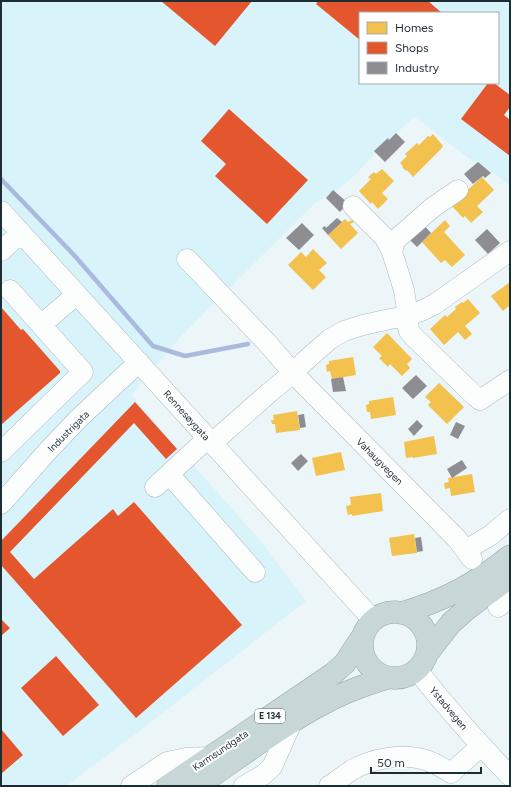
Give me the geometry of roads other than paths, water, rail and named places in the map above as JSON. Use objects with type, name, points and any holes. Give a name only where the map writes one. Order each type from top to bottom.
[{"type":"highway","points":[[402,613],[425,606],[455,593],[493,569],[510,556]]},
{"type":"highway","name":"E 134","points":[[386,678],[406,677],[422,662],[451,623],[467,609],[510,577]]},
{"type":"highway","points":[[386,678],[373,671],[364,659],[361,645],[368,628],[384,614],[396,612],[408,614],[418,621],[425,631],[428,642],[422,662]]},
{"type":"highway","name":"Karmsundgata","points":[[168,786],[334,673],[345,663],[368,628]]},
{"type":"highway","name":"Karmsundgata","points":[[197,786],[292,722],[331,699],[386,678]]},
{"type":"street","points":[[392,252],[395,241],[400,236],[432,208],[458,190]]},
{"type":"street","points":[[353,206],[385,238],[392,252],[404,290],[409,331],[413,336],[480,400],[510,380]]},
{"type":"street","name":"Rennesøygata","points":[[1,211],[210,440],[368,628]]},
{"type":"street","points":[[1,251],[21,233]]},
{"type":"street","points":[[255,572],[162,480],[293,373],[304,360],[337,335],[363,325],[408,316],[435,304],[510,251]]},
{"type":"street","name":"Vahaugvegen","points":[[187,259],[270,346],[293,373],[457,539],[469,554],[510,519]]},
{"type":"street","points":[[1,452],[82,372],[10,290]]},
{"type":"street","points":[[41,325],[77,294]]},
{"type":"street","name":"Industrigata","points":[[1,504],[46,452],[77,420],[139,362]]},
{"type":"street","points":[[23,429],[46,452]]},
{"type":"street","name":"Ystadvegen","points":[[422,662],[442,702],[510,776]]},
{"type":"street","points":[[244,786],[263,775],[272,767],[292,722]]},
{"type":"street","points":[[329,786],[352,770],[373,761],[400,756],[426,760],[438,765],[456,780],[481,746]]},
{"type":"street","points":[[131,786],[167,762],[186,758],[210,757]]},
{"type":"waterway","points":[[1,179],[74,255],[153,346],[185,356],[248,344]]}]
